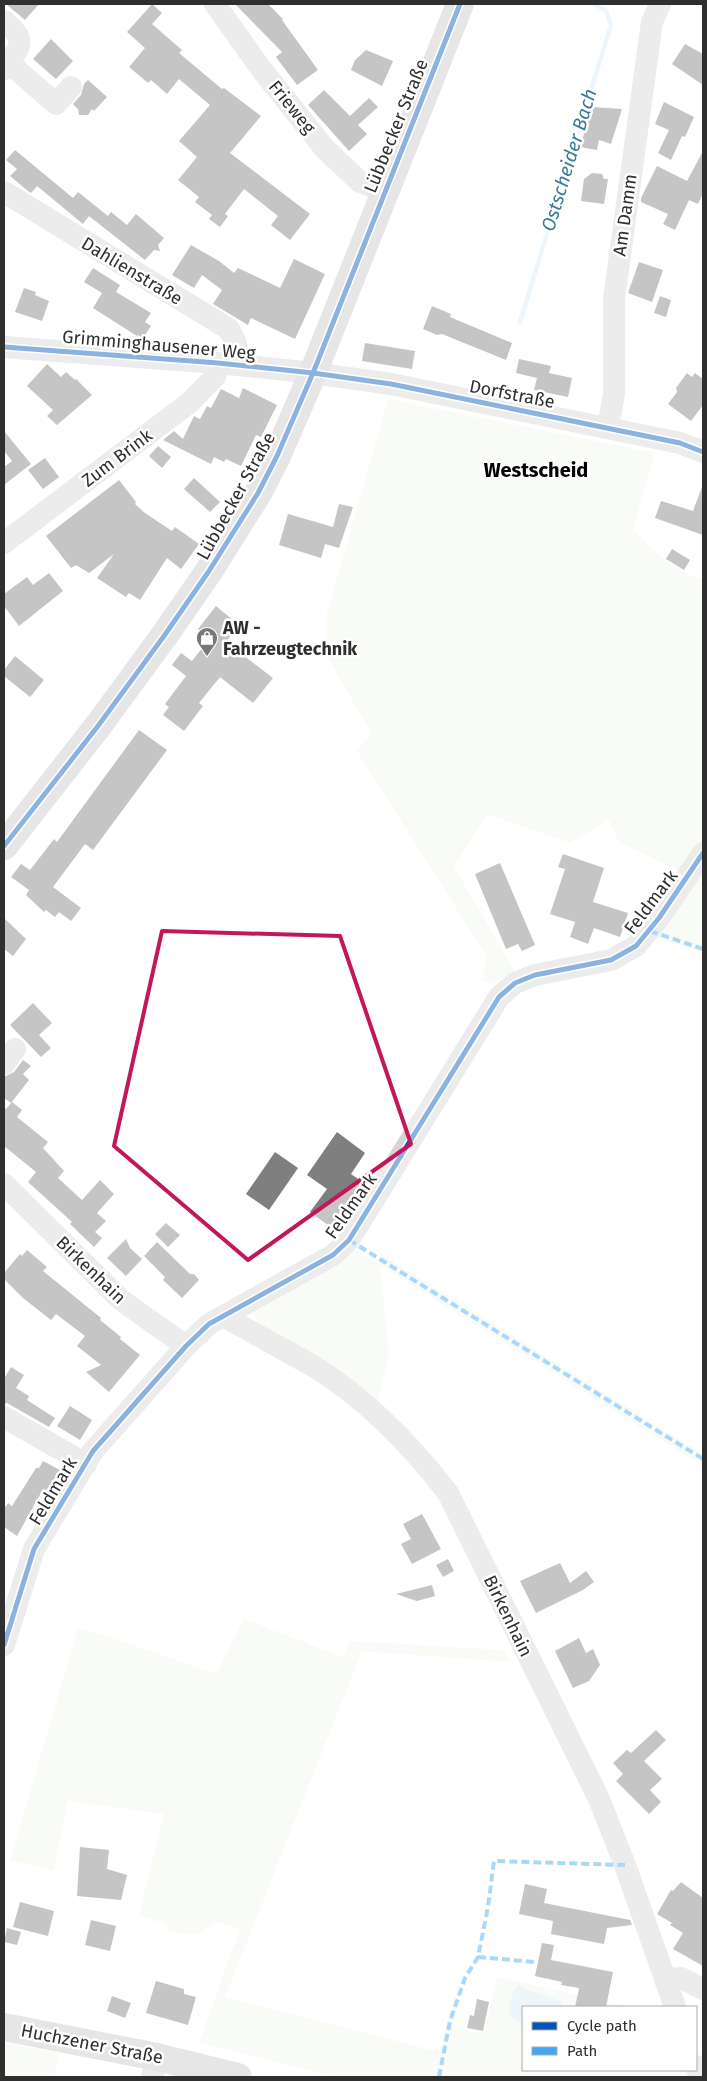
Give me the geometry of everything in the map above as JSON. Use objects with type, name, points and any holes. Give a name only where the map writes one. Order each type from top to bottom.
[{"type":"main road","name":"Lübbecker Straße","points":[[4,846],[98,726],[170,628],[234,534],[277,456],[460,4]]},
{"type":"main road","name":"Huchzener Straße","points":[[4,2027],[154,2067],[238,2077]]},
{"type":"street","name":"Frieweg","points":[[215,4],[258,66],[325,149],[360,182],[385,191]]},
{"type":"street","name":"Am Damm","points":[[608,428],[614,394],[614,299],[652,22],[660,4]]},
{"type":"street","points":[[4,21],[16,32],[20,40],[17,51],[6,66],[56,104],[71,87]]},
{"type":"street","name":"Dahlienstraße","points":[[4,192],[229,329],[236,343],[228,364]]},
{"type":"street","name":"Grimminghausener Weg","points":[[4,347],[228,364],[312,373]]},
{"type":"street","name":"Zum Brink","points":[[4,543],[189,403],[228,364]]},
{"type":"street","name":"Dorfstraße","points":[[312,373],[391,384],[701,447]]},
{"type":"street","name":"Feldmark","points":[[4,1645],[34,1549],[93,1451],[186,1346],[209,1324],[333,1255],[350,1240],[499,997],[515,983],[536,975],[611,960],[636,946],[659,918],[703,853]]},
{"type":"street","name":"Birkenhain","points":[[4,1184],[121,1300],[186,1346]]},
{"type":"street","name":"Birkenhain","points":[[223,1316],[314,1367],[367,1406],[424,1462],[448,1493],[599,1799],[625,1866],[674,2006]]},
{"type":"street","name":"Feldmark","points":[[4,1417],[86,1464]]},
{"type":"street","points":[[664,1980],[681,1978],[703,1989]]},
{"type":"highlighted area","points":[[162,931],[340,936],[411,1144],[248,1260],[114,1146]]},
{"type":"shaded area","points":[[388,399],[655,453],[633,529],[672,565],[703,580],[703,841],[682,872],[619,842],[609,820],[570,843],[487,814],[454,867],[515,971],[492,984],[482,980],[487,957],[357,751],[371,733],[327,656],[327,613]]},
{"type":"shaded area","points":[[703,868],[703,953],[655,937]]},
{"type":"shaded area","points":[[351,1248],[379,1264],[381,1254],[703,1454],[703,1466],[380,1265],[389,1353],[378,1401],[259,1324],[251,1310]]},
{"type":"shaded area","points":[[244,1619],[343,1657],[350,1641],[504,1650],[510,1662],[362,1651],[225,1997],[439,2052],[446,2026],[484,2033],[497,1977],[627,2006],[522,2006],[522,2071],[688,2071],[691,2077],[336,2077],[199,2042],[240,1929],[218,1922],[195,1935],[169,1932],[166,1924],[139,1915],[164,1814],[68,1801],[54,1870],[10,1861],[78,1628],[107,1636],[216,1674]]},
{"type":"shaded area","points":[[519,1985],[561,2001],[562,2006],[522,2006],[522,2022],[512,2018],[510,2010],[511,2000]]},
{"type":"shaded area","points":[[4,2043],[59,2053],[55,2077],[4,2077]]},
{"type":"building","points":[[6,4],[39,4],[25,20]]},
{"type":"building","points":[[152,4],[162,13],[152,24],[182,50],[179,53],[222,89],[224,88],[261,116],[230,153],[310,214],[290,240],[271,225],[278,216],[244,189],[225,214],[228,216],[220,227],[209,219],[212,215],[195,202],[199,197],[178,180],[197,157],[179,141],[210,105],[179,79],[167,94],[151,80],[148,83],[129,67],[145,48],[127,32]]},
{"type":"building","points":[[235,4],[268,4],[283,19],[318,70],[297,85],[276,57],[282,52]]},
{"type":"building","points":[[51,39],[73,61],[56,79],[33,59]]},
{"type":"building","points":[[685,44],[703,54],[703,85],[672,64]]},
{"type":"building","points":[[366,50],[393,61],[382,86],[351,70],[355,60]]},
{"type":"building","points":[[88,80],[107,97],[94,111],[92,109],[88,115],[79,115],[78,109],[73,104],[81,95],[84,84]]},
{"type":"building","points":[[324,90],[350,116],[369,98],[378,107],[358,125],[367,134],[349,151],[308,105]]},
{"type":"building","points":[[664,102],[694,117],[685,137],[682,136],[671,160],[658,153],[669,130],[655,124]]},
{"type":"building","points":[[592,107],[622,109],[611,144],[599,140],[597,150],[580,147]]},
{"type":"building","points":[[15,150],[73,198],[78,192],[108,216],[111,212],[127,225],[136,214],[164,238],[158,245],[160,251],[154,250],[145,260],[89,216],[83,224],[37,186],[31,193],[28,191],[10,176],[17,169],[6,160]]},
{"type":"building","points":[[703,151],[703,193],[698,204],[689,200],[675,230],[663,224],[668,214],[641,202],[641,198],[657,166],[687,181]]},
{"type":"building","points":[[592,173],[602,174],[604,179],[608,179],[604,204],[581,201],[584,179]]},
{"type":"building","points":[[191,245],[219,261],[234,273],[238,268],[280,288],[294,259],[325,274],[295,339],[251,318],[248,325],[213,304],[222,290],[202,275],[194,288],[172,275]]},
{"type":"building","points":[[639,262],[663,270],[652,302],[628,293]]},
{"type":"building","points":[[93,268],[120,285],[116,292],[151,313],[145,322],[151,326],[143,338],[93,308],[102,293],[84,282]]},
{"type":"building","points":[[24,288],[36,292],[35,295],[49,301],[42,321],[15,312]]},
{"type":"building","points":[[660,296],[671,300],[666,317],[654,313]]},
{"type":"building","points":[[432,306],[451,314],[450,317],[512,343],[506,360],[442,334],[437,335],[423,329]]},
{"type":"building","points":[[365,343],[415,351],[412,369],[362,361]]},
{"type":"building","points":[[519,359],[551,366],[549,373],[572,378],[568,397],[534,390],[537,378],[516,373]]},
{"type":"building","points":[[47,364],[61,377],[66,372],[92,395],[57,425],[47,416],[53,410],[27,386]]},
{"type":"building","points":[[687,373],[692,377],[695,373],[703,379],[703,405],[691,421],[668,404],[677,392],[676,388]]},
{"type":"building","points":[[243,388],[277,405],[261,437],[256,435],[241,466],[226,459],[224,462],[214,457],[211,464],[163,440],[174,431],[183,439],[194,416],[200,419],[207,406],[211,408],[221,389],[239,398]]},
{"type":"building","points":[[4,431],[31,464],[4,485],[4,467],[12,461],[4,451]]},
{"type":"building","points":[[158,446],[171,457],[162,468],[149,456]]},
{"type":"building","points":[[45,458],[59,477],[43,489],[28,470]]},
{"type":"building","points":[[194,478],[220,502],[210,512],[184,489]]},
{"type":"building","points":[[119,480],[136,502],[135,504],[145,513],[172,531],[175,527],[199,544],[181,569],[167,558],[140,600],[129,593],[126,597],[97,578],[114,554],[89,573],[76,565],[71,568],[46,536]]},
{"type":"building","points":[[702,487],[703,535],[655,518],[661,501],[693,511]]},
{"type":"building","points":[[339,504],[353,507],[339,548],[325,544],[321,558],[279,545],[288,514],[333,527]]},
{"type":"building","points":[[672,549],[690,560],[684,570],[666,559]]},
{"type":"building","points":[[49,573],[63,591],[19,626],[4,606],[4,594],[27,577],[33,585]]},
{"type":"building","points":[[216,606],[239,625],[226,642],[273,678],[253,703],[220,677],[199,703],[203,706],[184,731],[163,715],[169,707],[165,704],[186,676],[172,665],[181,653],[192,661],[210,638],[198,629]]},
{"type":"building","points":[[15,656],[44,680],[30,697],[4,676],[4,670]]},
{"type":"building","points":[[139,730],[167,750],[93,850],[85,844],[53,887],[81,908],[71,921],[59,912],[55,917],[46,910],[44,912],[26,895],[29,890],[11,877],[21,864],[30,870],[54,839],[57,842]]},
{"type":"building","points":[[563,854],[604,868],[593,902],[628,913],[620,937],[594,928],[588,944],[570,937],[575,922],[550,914],[565,869],[558,867]]},
{"type":"building","points":[[500,863],[535,945],[522,951],[518,944],[506,949],[475,874]]},
{"type":"building","points":[[4,918],[26,939],[13,956],[4,949]]},
{"type":"building","points":[[33,1003],[52,1023],[39,1035],[51,1048],[41,1057],[10,1025]]},
{"type":"building","points":[[23,1060],[31,1066],[23,1074],[29,1080],[11,1103],[4,1098],[4,1077],[14,1072]]},
{"type":"building","points":[[12,1102],[22,1110],[17,1117],[48,1142],[43,1148],[64,1171],[58,1178],[82,1200],[100,1180],[114,1194],[97,1213],[106,1221],[95,1232],[102,1238],[94,1247],[70,1224],[72,1222],[28,1182],[36,1172],[4,1146],[4,1107],[6,1109]]},
{"type":"building","points":[[337,1132],[365,1153],[351,1174],[364,1183],[332,1228],[310,1212],[327,1189],[307,1175]]},
{"type":"building","points":[[275,1152],[298,1168],[269,1210],[246,1194]]},
{"type":"building","points":[[166,1223],[180,1235],[168,1247],[155,1234]]},
{"type":"building","points":[[126,1239],[130,1248],[142,1259],[126,1276],[107,1258]]},
{"type":"building","points":[[157,1242],[190,1274],[194,1274],[199,1280],[182,1298],[163,1280],[165,1277],[144,1256]]},
{"type":"building","points":[[27,1250],[47,1267],[43,1271],[101,1318],[100,1320],[121,1337],[120,1339],[140,1355],[109,1392],[86,1372],[101,1365],[77,1346],[85,1336],[56,1314],[51,1320],[23,1298],[4,1279],[4,1273],[20,1254],[22,1256]]},
{"type":"building","points":[[11,1367],[24,1375],[16,1388],[29,1396],[27,1400],[55,1418],[49,1427],[7,1403],[4,1404],[4,1379]]},
{"type":"building","points":[[70,1406],[92,1420],[80,1440],[57,1426]]},
{"type":"building","points":[[43,1461],[60,1470],[45,1495],[41,1493],[17,1536],[4,1527],[4,1509],[8,1503],[12,1506],[36,1468],[39,1468]]},
{"type":"building","points":[[422,1514],[441,1549],[412,1564],[401,1544],[411,1539],[403,1524]]},
{"type":"building","points":[[448,1559],[454,1571],[443,1577],[436,1565]]},
{"type":"building","points":[[560,1563],[570,1583],[586,1571],[594,1582],[583,1590],[536,1613],[520,1581]]},
{"type":"building","points":[[432,1585],[435,1596],[417,1601],[396,1594]]},
{"type":"building","points":[[579,1638],[586,1653],[593,1649],[600,1665],[589,1681],[573,1688],[555,1651]]},
{"type":"building","points":[[656,1730],[666,1740],[644,1761],[662,1779],[650,1790],[661,1802],[649,1814],[616,1781],[623,1774],[613,1763],[627,1750],[631,1753]]},
{"type":"building","points":[[80,1847],[109,1850],[107,1869],[127,1875],[121,1900],[77,1896]]},
{"type":"building","points":[[681,1882],[703,1898],[703,1966],[673,1949],[683,1933],[670,1925],[672,1923],[657,1914],[671,1890],[673,1891]]},
{"type":"building","points":[[525,1884],[547,1889],[544,1903],[630,1920],[632,1925],[607,1928],[604,1944],[551,1934],[553,1921],[519,1914]]},
{"type":"building","points":[[20,1902],[54,1911],[48,1936],[13,1927]]},
{"type":"building","points":[[91,1920],[116,1926],[110,1951],[85,1945]]},
{"type":"building","points":[[7,1928],[21,1932],[17,1945],[4,1942]]},
{"type":"building","points":[[542,1943],[554,1945],[551,1960],[613,1972],[606,2006],[575,2006],[579,1988],[561,1985],[562,1982],[535,1976]]},
{"type":"building","points":[[156,1981],[184,1989],[184,1994],[196,1997],[188,2025],[146,2013]]},
{"type":"building","points":[[112,1996],[131,2003],[125,2018],[107,2011]]},
{"type":"building","points":[[477,1999],[489,2002],[483,2031],[467,2028],[470,2015],[474,2016]]},
{"type":"waterway","name":"Ostscheider Bach","points":[[520,322],[611,25],[606,11],[595,4]]},
{"type":"marked path","points":[[650,931],[703,949]]},
{"type":"marked path","points":[[349,1240],[703,1459]]},
{"type":"marked path","points":[[439,2077],[450,2021],[465,1978],[478,1957],[488,1907],[494,1861],[625,1865]]},
{"type":"marked path","points":[[478,1957],[535,1962]]},
{"type":"cycle path","points":[[4,846],[98,726],[164,636],[209,571],[258,493],[277,456],[313,373],[460,4]]},
{"type":"cycle path","points":[[4,347],[218,363],[313,373],[391,384],[680,443],[703,452]]},
{"type":"cycle path","points":[[4,1645],[34,1549],[93,1451],[186,1346],[209,1324],[333,1255],[349,1240],[499,997],[515,983],[535,975],[611,960],[636,946],[659,918],[703,853]]},
{"type":"place","name":"AW - Fahrzeugtechnik","points":[[207,657]]},
{"type":"district","name":"Westscheid","points":[[536,470]]}]
